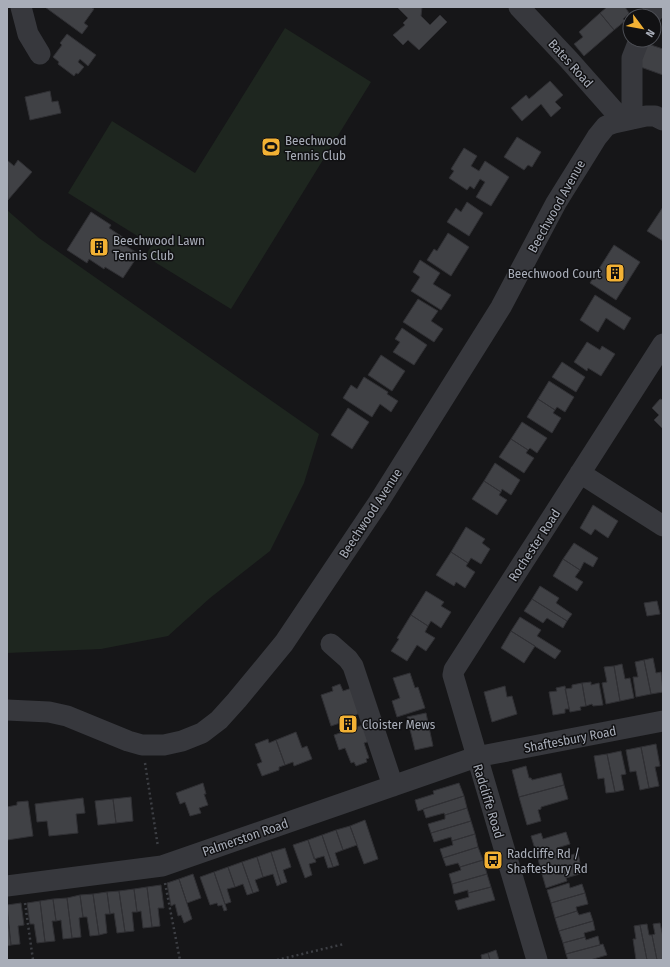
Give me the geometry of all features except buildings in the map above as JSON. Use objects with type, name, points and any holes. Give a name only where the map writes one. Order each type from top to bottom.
[{"type":"street","points":[[21,7],[28,34],[40,54]]},
{"type":"street","name":"Bates Road","points":[[519,7],[627,120]]},
{"type":"street","points":[[636,48],[632,58],[627,120],[646,116],[655,116],[663,120]]},
{"type":"street","name":"Beechwood Avenue","points":[[7,710],[49,712],[67,716],[128,741],[142,745],[164,745],[182,742],[202,733],[219,720],[284,643],[381,497],[501,307],[627,120]]},
{"type":"street","name":"Rochester Road","points":[[476,757],[453,680],[454,670],[663,344]]},
{"type":"street","points":[[580,473],[663,526]]},
{"type":"street","points":[[331,644],[348,659],[353,666],[393,786]]},
{"type":"street","name":"Shaftesbury Road","points":[[476,757],[663,721]]},
{"type":"street","name":"Palmerston Road","points":[[14,885],[162,866],[476,757]]},
{"type":"street","name":"Radcliffe Road","points":[[476,757],[537,960]]},
{"type":"path","points":[[14,885],[33,960]]},
{"type":"path","points":[[277,960],[344,944]]},
{"type":"shaded area","name":"Beechwood Tennis Club","points":[[285,28],[371,82],[231,309],[145,256],[152,245],[68,193],[112,121],[195,173]]},
{"type":"shaded area","points":[[7,210],[39,238],[319,434],[304,483],[270,551],[210,598],[168,636],[101,649],[7,653]]},
{"type":"place","name":"Beechwood Tennis Club","points":[[271,147]]},
{"type":"place","name":"Beechwood Lawn Tennis Club","points":[[99,247]]},
{"type":"place","name":"Beechwood Court","points":[[615,273]]},
{"type":"place","name":"Cloister Mews","points":[[348,724]]},
{"type":"place","name":"Radcliffe Rd / Shaftesbury Rd","points":[[493,860]]}]
